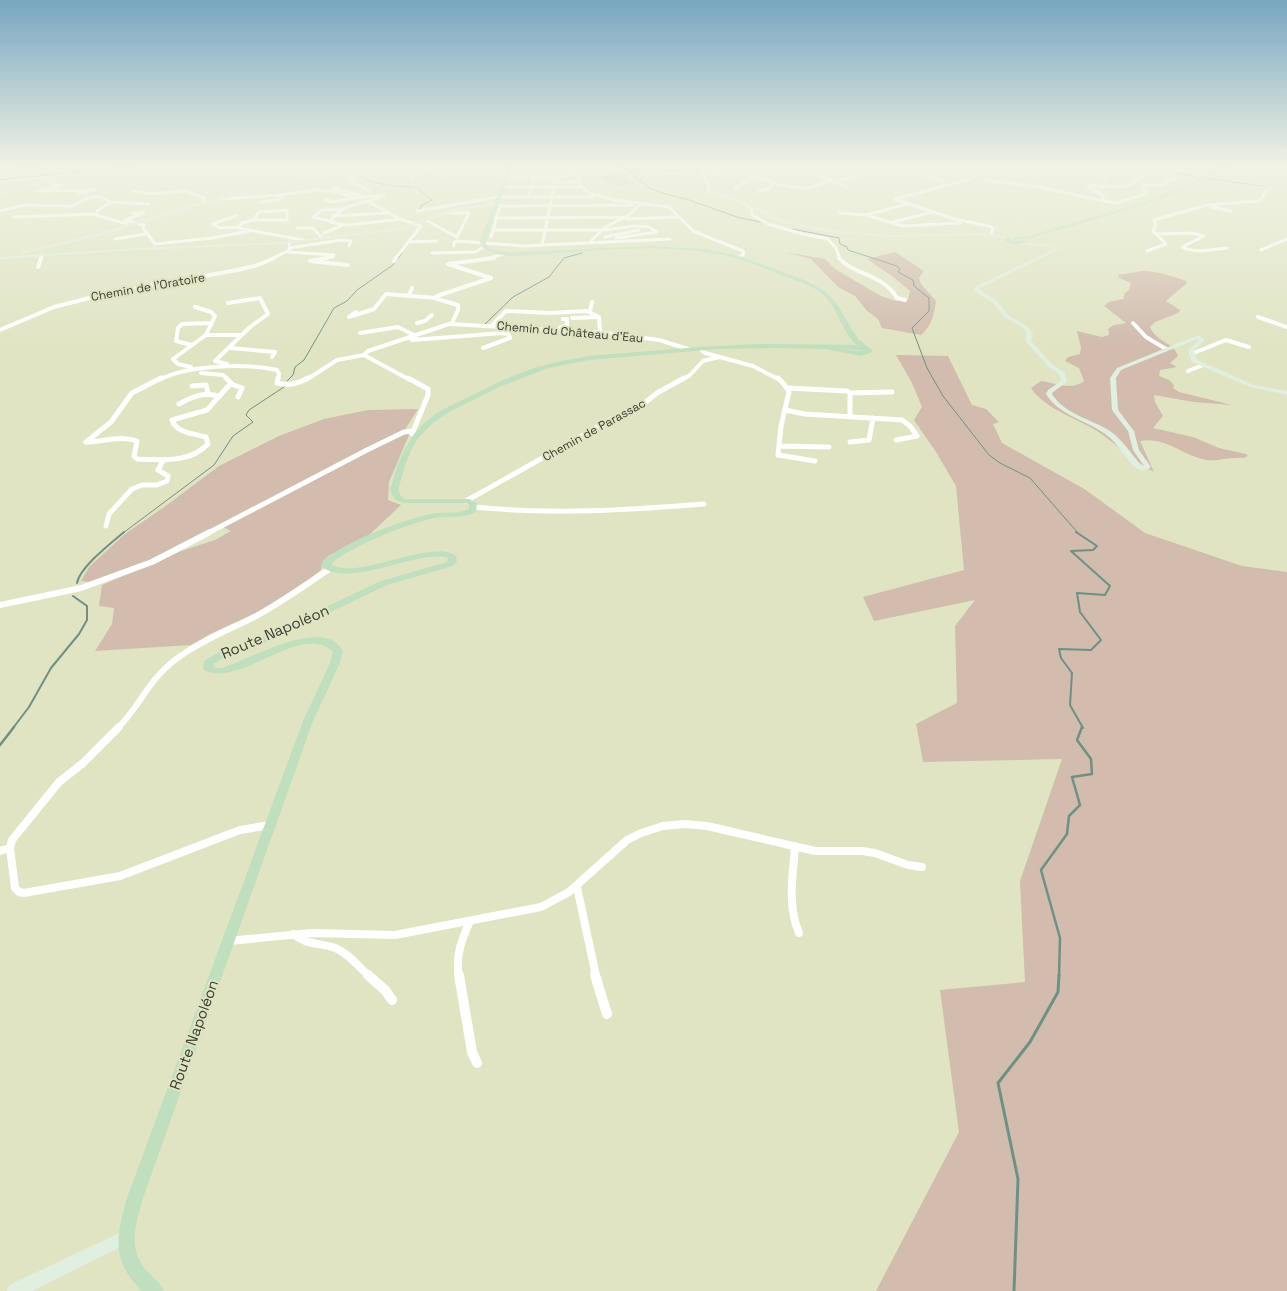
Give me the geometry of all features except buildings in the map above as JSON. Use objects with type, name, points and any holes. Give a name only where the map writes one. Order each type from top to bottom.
[{"type":"main road","points":[[492,224],[484,245],[504,254],[659,247],[701,250],[749,260],[820,290],[831,298],[853,337],[868,349],[869,352],[861,354],[851,348],[751,345],[688,348],[662,352]]},
{"type":"main road","points":[[1017,240],[1073,224]]},
{"type":"main road","points":[[851,348],[853,337]]},
{"type":"main road","points":[[329,568],[326,563],[334,556],[408,524],[437,515],[471,512],[470,504],[404,501],[396,496],[394,490],[397,477],[414,435],[440,415],[496,385],[548,366],[579,360],[751,345]]},
{"type":"main road","name":"Route Napoléon","points":[[155,1291],[141,1279],[128,1260],[126,1238],[135,1198],[308,721],[335,663],[338,651],[335,646],[328,642],[312,641],[266,653],[223,671],[210,670],[208,663],[220,655],[266,639],[384,583],[446,567],[452,562],[453,558],[447,554],[437,553],[357,569],[340,571],[329,568]]},
{"type":"street","points":[[0,258],[97,235],[133,224]]},
{"type":"street","points":[[135,224],[143,228],[155,244],[199,240],[250,231]]},
{"type":"street","points":[[212,224],[220,228],[238,227],[250,231],[303,240]]},
{"type":"street","points":[[238,227],[241,224]]},
{"type":"street","points":[[334,224],[342,226]]},
{"type":"street","points":[[323,235],[342,226],[357,224]]},
{"type":"street","points":[[433,224],[456,237],[463,224]]},
{"type":"street","points":[[491,238],[493,224]]},
{"type":"street","points":[[542,245],[545,224]]},
{"type":"street","points":[[591,241],[603,230],[614,224]]},
{"type":"street","points":[[686,224],[693,231],[744,251],[744,254],[737,257]]},
{"type":"street","points":[[776,224],[827,239],[836,247],[840,260],[877,278],[894,292],[897,298],[904,300]]},
{"type":"street","points":[[797,224],[832,231],[897,236],[991,234],[1035,245],[1051,246],[1056,250],[978,287],[977,291],[995,302],[1010,319],[1028,329],[1030,334],[1029,342],[1051,366],[1063,374],[1064,382],[1050,391],[1049,394],[1052,400],[1111,434],[1138,465],[1144,468],[1148,467],[1136,450],[1131,431],[1124,419],[1116,412],[1116,397],[1112,389],[1115,373],[1119,369],[1153,357],[1166,349],[1187,342],[1195,337],[1202,340],[1191,350],[1194,361],[1252,386],[1287,393]]},
{"type":"street","points":[[899,224],[910,226],[937,224]]},
{"type":"street","points":[[982,224],[991,226],[993,229],[991,234]]},
{"type":"street","points":[[1147,251],[1166,244],[1153,231],[1155,224]]},
{"type":"street","points":[[289,248],[303,240],[323,235],[385,232],[417,225],[422,228],[394,261]]},
{"type":"street","points":[[493,230],[603,230],[634,226],[653,228],[657,232],[618,237],[612,242]]},
{"type":"street","points":[[297,228],[314,228],[323,235]]},
{"type":"street","points":[[605,237],[621,232],[653,228]]},
{"type":"street","points":[[1156,234],[1192,233],[1204,236],[1182,247],[1188,250],[1226,248]]},
{"type":"street","points":[[115,239],[146,234]]},
{"type":"street","points":[[220,237],[226,240],[231,239],[226,236]]},
{"type":"street","points":[[454,246],[454,242],[458,241],[504,246],[670,239]]},
{"type":"street","points":[[1261,250],[1287,239]]},
{"type":"street","points":[[13,256],[289,248],[341,240],[351,241],[349,246]]},
{"type":"street","points":[[409,242],[436,241]]},
{"type":"street","points":[[432,253],[475,252],[484,245]]},
{"type":"street","points":[[289,248],[295,252],[334,255],[330,259],[310,261],[348,266]]},
{"type":"street","name":"Chemin de l'Oratoire","points":[[0,330],[54,307],[105,294],[258,265],[289,248]]},
{"type":"street","points":[[437,298],[441,294],[491,278],[448,264],[494,258],[504,254]]},
{"type":"street","points":[[38,267],[42,255]]},
{"type":"street","points":[[410,295],[412,288]]},
{"type":"street","points":[[231,384],[206,411],[172,421],[180,430],[206,437],[207,446],[197,453],[163,460],[134,458],[137,441],[131,438],[86,442],[111,422],[132,393],[166,376],[193,369],[240,366],[274,368],[279,374],[277,383],[286,385],[314,375],[337,360],[364,355],[368,351],[451,324],[455,320],[458,305],[437,298],[416,298],[405,294],[384,294],[374,309],[349,317],[356,312]]},
{"type":"street","points":[[228,303],[260,298],[268,314],[242,335],[215,361],[240,366]]},
{"type":"street","points":[[590,311],[592,302]]},
{"type":"street","points":[[193,369],[180,365],[173,359],[206,335],[215,316],[214,313],[195,307]]},
{"type":"street","points":[[491,326],[506,311],[549,313],[590,311],[599,317]]},
{"type":"street","points":[[429,332],[417,323],[425,321],[432,315]]},
{"type":"street","points":[[572,318],[599,317]]},
{"type":"street","points":[[599,317],[600,333]]},
{"type":"street","points":[[1258,317],[1287,327]]},
{"type":"street","points":[[555,329],[567,325],[567,319],[564,319]]},
{"type":"street","points":[[192,345],[176,341],[175,333],[179,326],[182,324],[212,323]]},
{"type":"street","points":[[1133,323],[1146,337],[1166,349]]},
{"type":"street","name":"Chemin du Château d'Eau","points":[[451,324],[600,333],[662,341],[688,348]]},
{"type":"street","points":[[360,333],[398,327],[416,336]]},
{"type":"street","points":[[406,339],[473,337],[503,333],[508,334],[510,338],[483,348]]},
{"type":"street","points":[[206,335],[242,335]]},
{"type":"street","points":[[1191,354],[1226,340],[1249,347]]},
{"type":"street","points":[[701,350],[719,346]]},
{"type":"street","points":[[230,348],[275,352],[272,357]]},
{"type":"street","points":[[701,350],[770,372],[778,377],[788,388],[789,392],[778,455],[815,461]]},
{"type":"street","points":[[0,605],[81,588],[152,562],[404,432],[414,435],[428,395],[428,389],[364,355]]},
{"type":"street","name":"Chemin de Parassac","points":[[470,504],[610,420],[638,408],[657,393],[690,375],[703,361],[719,357]]},
{"type":"street","points":[[1188,371],[1203,365]]},
{"type":"street","points":[[193,369],[192,373],[223,375],[231,384],[242,388],[238,397]]},
{"type":"street","points":[[192,386],[206,385],[208,393]]},
{"type":"street","points":[[788,388],[843,390],[850,393],[892,392]]},
{"type":"street","points":[[179,404],[194,395],[208,393],[218,396]]},
{"type":"street","points":[[850,393],[850,417]]},
{"type":"street","points":[[785,410],[797,413],[902,420],[910,426],[917,436],[896,440]]},
{"type":"street","points":[[850,442],[869,440],[873,418]]},
{"type":"street","points":[[779,446],[829,447]]},
{"type":"street","points":[[106,526],[109,514],[132,489],[142,485],[161,484],[167,481],[168,476],[158,472],[163,460]]},
{"type":"street","points":[[470,504],[504,510],[614,511],[704,504]]},
{"type":"street","points":[[270,825],[240,830],[216,838],[120,876],[24,894],[15,888],[10,848],[16,834],[47,794],[83,763],[130,716],[151,682],[171,663],[198,644],[258,615],[291,596],[329,568]]},
{"type":"street","points":[[229,941],[293,934],[395,936],[541,907],[577,887],[616,849],[630,840],[641,834],[677,824],[728,828],[817,851],[867,851],[905,865],[922,867]]},
{"type":"street","points":[[795,846],[792,912],[794,924],[799,933]]},
{"type":"street","points":[[0,851],[10,848]]},
{"type":"street","points":[[577,887],[594,970],[606,1014]]},
{"type":"street","points":[[470,920],[459,950],[457,974],[472,1052],[477,1063]]},
{"type":"street","points":[[293,934],[300,941],[308,945],[335,947],[385,990],[392,1000]]},
{"type":"street","points":[[15,1291],[126,1238]]},
{"type":"shaded area","points":[[785,252],[825,259],[835,269],[881,296],[896,301],[908,300],[910,291],[867,259],[895,252],[924,271],[919,278],[921,284],[936,301],[930,324],[921,335],[882,328],[878,319],[867,311],[855,296],[838,287],[811,259]]},
{"type":"shaded area","points":[[1141,271],[1164,274],[1187,283],[1166,301],[1180,310],[1178,313],[1155,322],[1150,327],[1157,336],[1176,351],[1178,356],[1170,363],[1177,367],[1160,370],[1159,376],[1169,380],[1174,385],[1173,388],[1179,392],[1232,405],[1194,402],[1154,395],[1155,402],[1163,416],[1153,428],[1193,437],[1219,448],[1248,456],[1244,458],[1207,460],[1165,443],[1149,440],[1140,441],[1154,472],[1100,433],[1045,403],[1031,388],[1041,381],[1074,386],[1084,381],[1079,368],[1065,361],[1068,357],[1080,354],[1081,348],[1077,331],[1102,337],[1109,335],[1108,329],[1114,325],[1126,323],[1104,306],[1109,302],[1123,299],[1125,293],[1129,290],[1131,283],[1119,278],[1118,275]]},
{"type":"shaded area","points":[[896,355],[948,356],[972,405],[986,409],[999,422],[993,424],[1002,443],[1086,490],[1145,533],[1242,566],[1287,572],[1287,1291],[876,1291],[959,1132],[940,990],[1025,982],[1020,881],[1062,759],[923,762],[916,724],[957,703],[955,626],[975,600],[874,621],[863,597],[964,570],[956,486],[914,420],[922,407],[912,383]]},
{"type":"shaded area","points":[[418,409],[406,428],[409,435],[389,482],[388,500],[401,505],[369,535],[328,556],[322,563],[321,570],[299,588],[258,612],[191,645],[95,651],[112,624],[114,608],[99,606],[102,585],[181,551],[215,540],[231,531],[219,525],[150,560],[89,582],[81,581],[89,567],[125,534],[219,466],[279,436],[324,419],[368,410]]},
{"type":"waterway","points":[[792,229],[839,238],[840,244],[847,247],[848,250],[897,266],[900,269],[898,272],[913,280],[914,286],[929,298],[929,311],[912,328],[927,368],[943,396],[989,455],[1000,463],[1030,478],[1078,533]]},
{"type":"waterway","points":[[287,381],[293,375],[295,367],[304,360],[334,308],[347,301],[357,290],[393,265],[402,253]]},
{"type":"waterway","points":[[484,325],[513,297],[549,277],[564,258],[582,253]]},
{"type":"waterway","points":[[123,533],[214,465],[233,436],[253,422],[246,415],[249,410],[284,387]]},
{"type":"waterway","points":[[77,583],[79,577],[90,563],[124,532]]},
{"type":"waterway","points":[[1076,532],[1097,546],[1093,550],[1071,551],[1110,586],[1105,595],[1077,593],[1080,612],[1101,640],[1091,650],[1059,649],[1061,658],[1072,673],[1070,705],[1083,728]]},
{"type":"waterway","points":[[13,728],[29,707],[51,668],[79,634],[87,620],[87,606],[73,596]]},
{"type":"waterway","points":[[0,745],[14,727]]},
{"type":"waterway","points":[[1059,976],[1060,938],[1041,870],[1067,834],[1069,816],[1080,805],[1072,777],[1092,774],[1091,759],[1077,740],[1082,727]]},
{"type":"waterway","points":[[1014,1291],[1018,1179],[998,1083],[1030,1042],[1058,992],[1059,975]]}]
